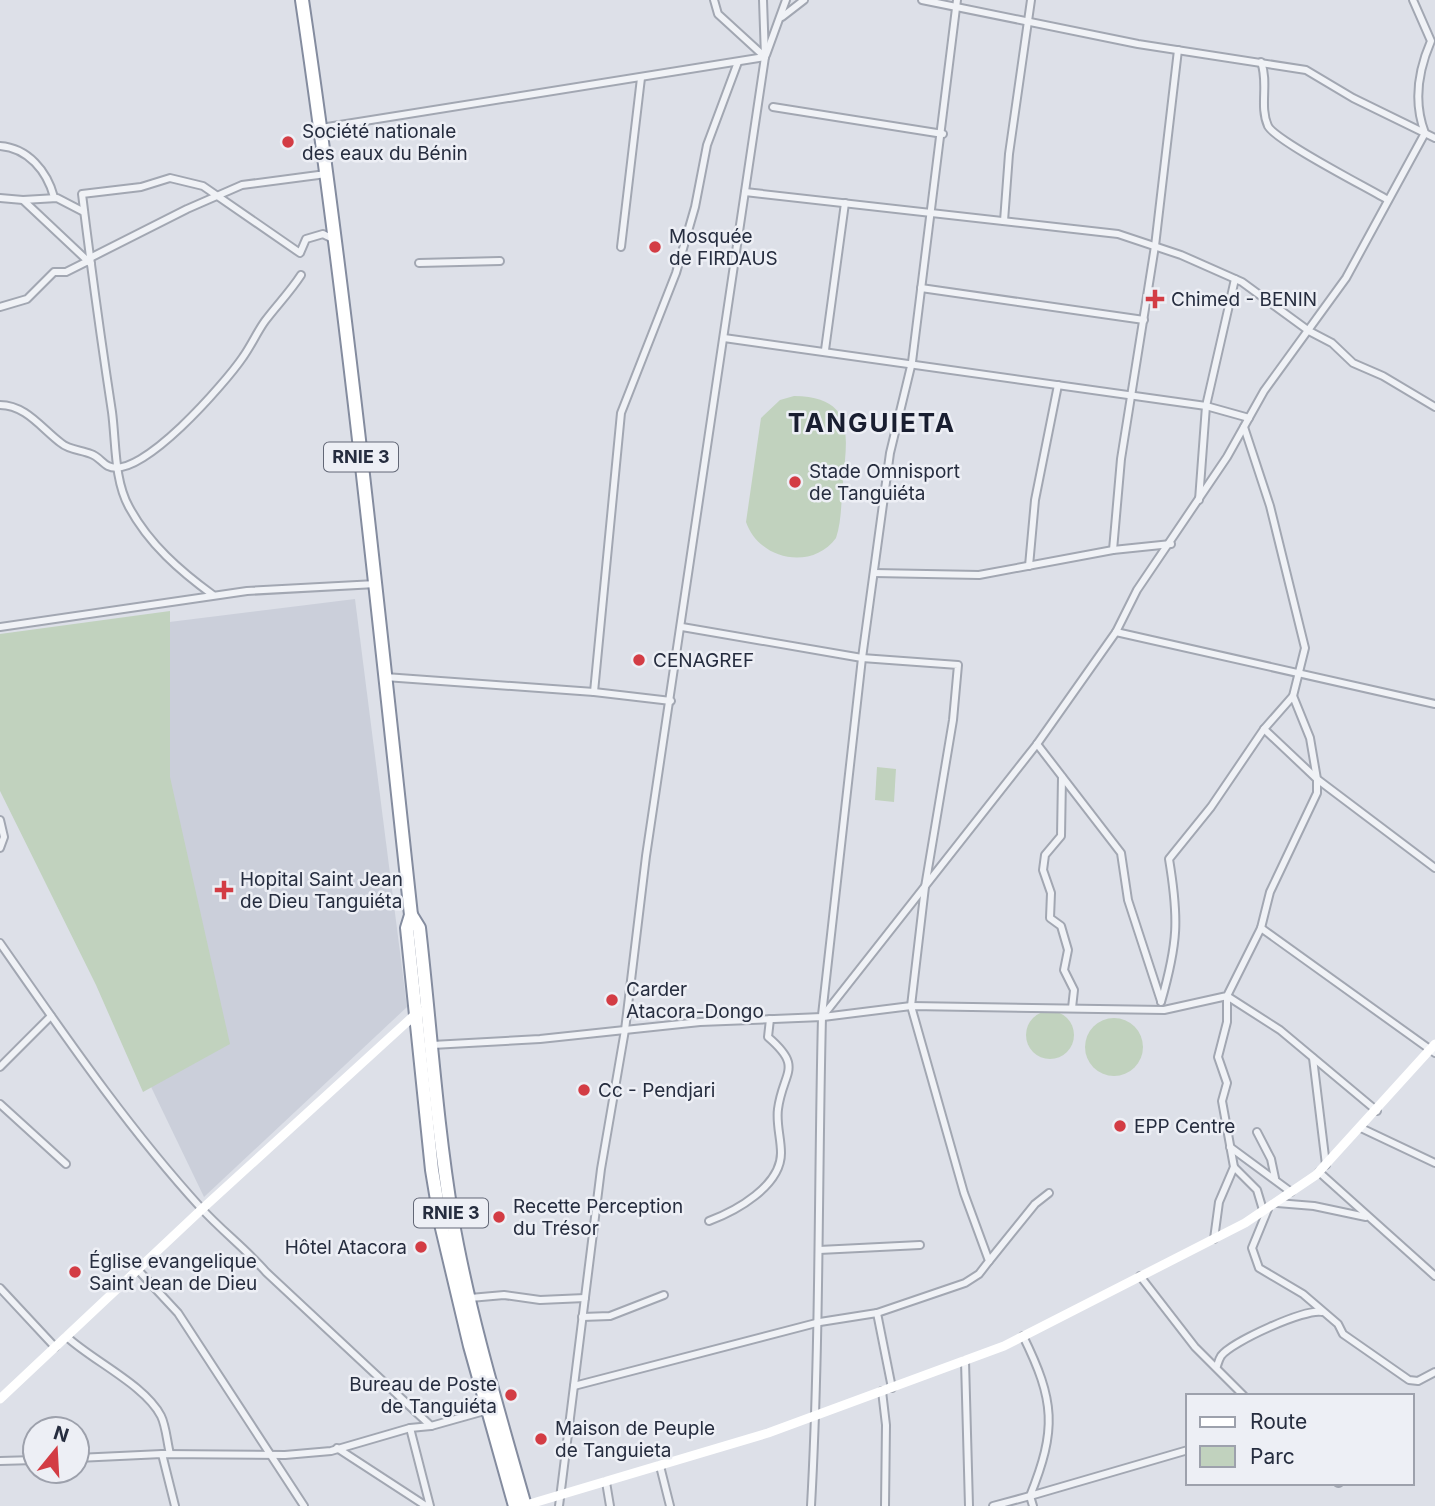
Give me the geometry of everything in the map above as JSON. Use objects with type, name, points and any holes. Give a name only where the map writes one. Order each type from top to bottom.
[{"type":"highway","name":"RNIE 3","points":[[302,0],[336,241],[411,915],[419,928],[432,1170],[470,1298],[524,1506]]},
{"type":"highway","name":"RNIE 3","points":[[422,1011],[432,1045],[447,1223],[488,1410],[515,1506]]},
{"type":"street","points":[[714,0],[718,14],[765,57]]},
{"type":"street","points":[[559,1506],[601,1169],[625,1030],[646,856],[765,57],[763,0]]},
{"type":"street","points":[[765,57],[782,17],[786,0]]},
{"type":"street","points":[[782,17],[804,0]]},
{"type":"street","points":[[922,0],[957,3],[1027,22],[1306,70],[1353,98],[1435,138]]},
{"type":"street","points":[[1004,220],[1009,154],[1031,0]]},
{"type":"street","points":[[822,1017],[1037,744],[1116,632],[1138,590],[1199,502],[1264,391],[1346,278],[1425,133],[1420,120],[1419,70],[1431,41],[1413,0]]},
{"type":"street","points":[[811,1506],[820,1322],[822,1017],[862,658],[890,453],[912,362],[943,134],[957,3]]},
{"type":"street","points":[[1113,550],[1121,459],[1155,246],[1178,50]]},
{"type":"street","points":[[321,128],[765,57]]},
{"type":"street","points":[[594,692],[621,413],[676,273],[695,207],[707,145],[737,62]]},
{"type":"street","points":[[1261,62],[1265,73],[1264,112],[1275,136],[1388,200]]},
{"type":"street","points":[[621,247],[641,78]]},
{"type":"street","points":[[773,107],[943,134]]},
{"type":"street","points":[[0,146],[18,149],[41,168],[54,197]]},
{"type":"street","points":[[0,307],[27,299],[54,272],[66,272],[219,194],[274,178],[326,174]]},
{"type":"street","points":[[213,595],[178,569],[153,543],[127,505],[118,468],[82,194],[141,187],[170,178],[203,186],[219,194],[239,213],[300,253],[306,239],[323,234],[336,241]]},
{"type":"street","points":[[745,192],[1118,234],[1235,279],[1309,331],[1332,343],[1353,363],[1383,376],[1435,407]]},
{"type":"street","points":[[0,198],[23,200],[54,197],[84,212]]},
{"type":"street","points":[[23,200],[89,261]]},
{"type":"street","points":[[825,350],[845,203]]},
{"type":"street","points":[[419,263],[500,261]]},
{"type":"street","points":[[0,405],[12,405],[50,431],[61,444],[94,454],[109,467],[118,468],[146,459],[204,403],[243,358],[265,320],[283,303],[301,275]]},
{"type":"street","points":[[1199,502],[1206,406],[1235,279]]},
{"type":"street","points":[[921,288],[1144,320]]},
{"type":"street","points":[[724,338],[912,362],[1206,406],[1250,418]]},
{"type":"street","points":[[1029,566],[1035,500],[1058,385]]},
{"type":"street","points":[[1161,1002],[1175,952],[1177,908],[1169,859],[1211,807],[1264,729],[1293,696],[1306,648],[1273,517],[1244,428]]},
{"type":"street","points":[[874,573],[979,575],[1113,550],[1171,544]]},
{"type":"street","points":[[0,627],[247,590],[376,584]]},
{"type":"street","points":[[682,627],[862,658],[958,665],[953,720],[925,887],[911,1006],[961,1181],[989,1261]]},
{"type":"street","points":[[1116,632],[1435,704]]},
{"type":"street","points":[[385,677],[594,692],[671,701]]},
{"type":"street","points":[[1269,1207],[1257,1190],[1234,1167],[1222,1101],[1227,1083],[1218,1057],[1227,1022],[1227,996],[1261,928],[1270,892],[1317,793],[1310,738],[1293,696]]},
{"type":"street","points":[[1264,729],[1317,779],[1435,868]]},
{"type":"street","points":[[1037,744],[1121,853],[1128,900],[1164,1010]]},
{"type":"street","points":[[1062,776],[1061,836],[1045,855],[1043,870],[1051,893],[1050,918],[1061,926],[1068,950],[1064,970],[1074,990],[1072,1008]]},
{"type":"street","points":[[0,820],[4,837],[0,848]]},
{"type":"street","points":[[524,1506],[768,1433],[965,1361],[1023,1336],[1214,1239],[1269,1207],[1322,1169],[1433,1049],[1261,928]]},
{"type":"street","points":[[0,943],[51,1016],[202,1209],[431,1426]]},
{"type":"street","points":[[432,1045],[699,1022],[822,1017],[911,1006],[1164,1010],[1227,996],[1280,1030],[1377,1111]]},
{"type":"street","points":[[0,1399],[202,1209],[422,1011]]},
{"type":"street","points":[[0,1067],[51,1016]]},
{"type":"street","points":[[709,1222],[757,1194],[769,1183],[782,1156],[777,1113],[790,1066],[786,1052],[768,1037],[770,1019]]},
{"type":"street","points":[[1313,1058],[1322,1169],[1367,1217],[1435,1276]]},
{"type":"street","points":[[0,1104],[66,1164]]},
{"type":"street","points":[[1361,1128],[1435,1163]]},
{"type":"street","points":[[1258,1132],[1271,1159],[1275,1178]]},
{"type":"street","points":[[1230,1147],[1259,1171],[1275,1178],[1292,1192]]},
{"type":"street","points":[[1214,1239],[1219,1202],[1234,1167]]},
{"type":"street","points":[[574,1386],[820,1322],[877,1313],[965,1283],[979,1273],[1035,1204],[1049,1193]]},
{"type":"street","points":[[1269,1207],[1314,1206],[1367,1217]]},
{"type":"street","points":[[1269,1207],[1252,1248],[1259,1268],[1303,1294],[1338,1324],[1343,1334],[1409,1380],[1418,1381],[1435,1373]]},
{"type":"street","points":[[819,1250],[920,1245]]},
{"type":"street","points":[[139,1271],[178,1313],[304,1506]]},
{"type":"street","points":[[1140,1276],[1195,1347],[1242,1394]]},
{"type":"street","points":[[0,1288],[55,1347]]},
{"type":"street","points":[[470,1298],[503,1295],[540,1300],[585,1298]]},
{"type":"street","points":[[582,1317],[610,1316],[664,1295]]},
{"type":"street","points":[[1217,1366],[1222,1354],[1259,1333],[1307,1311],[1325,1313]]},
{"type":"street","points":[[877,1313],[892,1388]]},
{"type":"street","points":[[1023,1336],[1038,1367],[1050,1410],[1049,1442],[1030,1496],[1033,1506]]},
{"type":"street","points":[[67,1337],[132,1386],[157,1410],[162,1419],[175,1506]]},
{"type":"street","points":[[965,1361],[969,1506]]},
{"type":"street","points":[[882,1391],[886,1425],[886,1506]]},
{"type":"street","points":[[91,1457],[268,1454],[337,1448],[488,1410]]},
{"type":"street","points":[[410,1429],[428,1506]]},
{"type":"street","points":[[337,1448],[428,1506]]},
{"type":"street","points":[[993,1506],[1186,1451]]},
{"type":"street","points":[[0,1461],[21,1460]]},
{"type":"street","points":[[660,1466],[670,1506]]},
{"type":"street","points":[[606,1482],[610,1506]]},
{"type":"shaded area","name":"Hopital Saint Jean de Dieu Tanguiéta","points":[[355,599],[407,1007],[204,1197],[0,773],[0,643]]},
{"type":"green space","points":[[794,396],[828,403],[838,412],[846,435],[846,449],[836,538],[814,555],[787,557],[762,545],[746,522],[761,418],[780,400]]},
{"type":"green space","points":[[170,611],[170,777],[230,1044],[143,1092],[96,985],[0,791],[0,634]]},
{"type":"green space","points":[[877,767],[896,769],[894,802],[875,800]]},
{"type":"green space","points":[[1050,1011],[1067,1018],[1074,1035],[1067,1052],[1050,1059],[1033,1052],[1026,1035],[1033,1018]]},
{"type":"green space","points":[[1114,1018],[1125,1020],[1138,1031],[1143,1047],[1141,1058],[1130,1071],[1114,1076],[1103,1074],[1090,1063],[1085,1047],[1087,1036],[1098,1023]]},
{"type":"place","name":"Société nationale des eaux du Bénin","points":[[288,142]]},
{"type":"place","name":"Mosquée de FIRDAUS","points":[[655,247]]},
{"type":"place","name":"Chimed - BENIN","points":[[1155,299]]},
{"type":"place","name":"Stade Omnisport de Tanguiéta","points":[[795,482]]},
{"type":"place","name":"CENAGREF","points":[[639,660]]},
{"type":"place","name":"Hopital Saint Jean de Dieu Tanguiéta","points":[[224,890]]},
{"type":"place","name":"Carder Atacora-Dongo","points":[[612,1000]]},
{"type":"place","name":"Cc - Pendjari","points":[[584,1090]]},
{"type":"place","name":"EPP Centre","points":[[1120,1126]]},
{"type":"place","name":"Recette Perception du Trésor","points":[[499,1217]]},
{"type":"place","name":"Hôtel Atacora","points":[[421,1247]]},
{"type":"place","name":"Église evangelique Saint Jean de Dieu","points":[[75,1272]]},
{"type":"place","name":"Bureau de Poste de Tanguiéta","points":[[511,1395]]},
{"type":"place","name":"Maison de Peuple de Tanguieta","points":[[541,1439]]},
{"type":"district","name":"TANGUIETA","points":[[872,423]]}]
